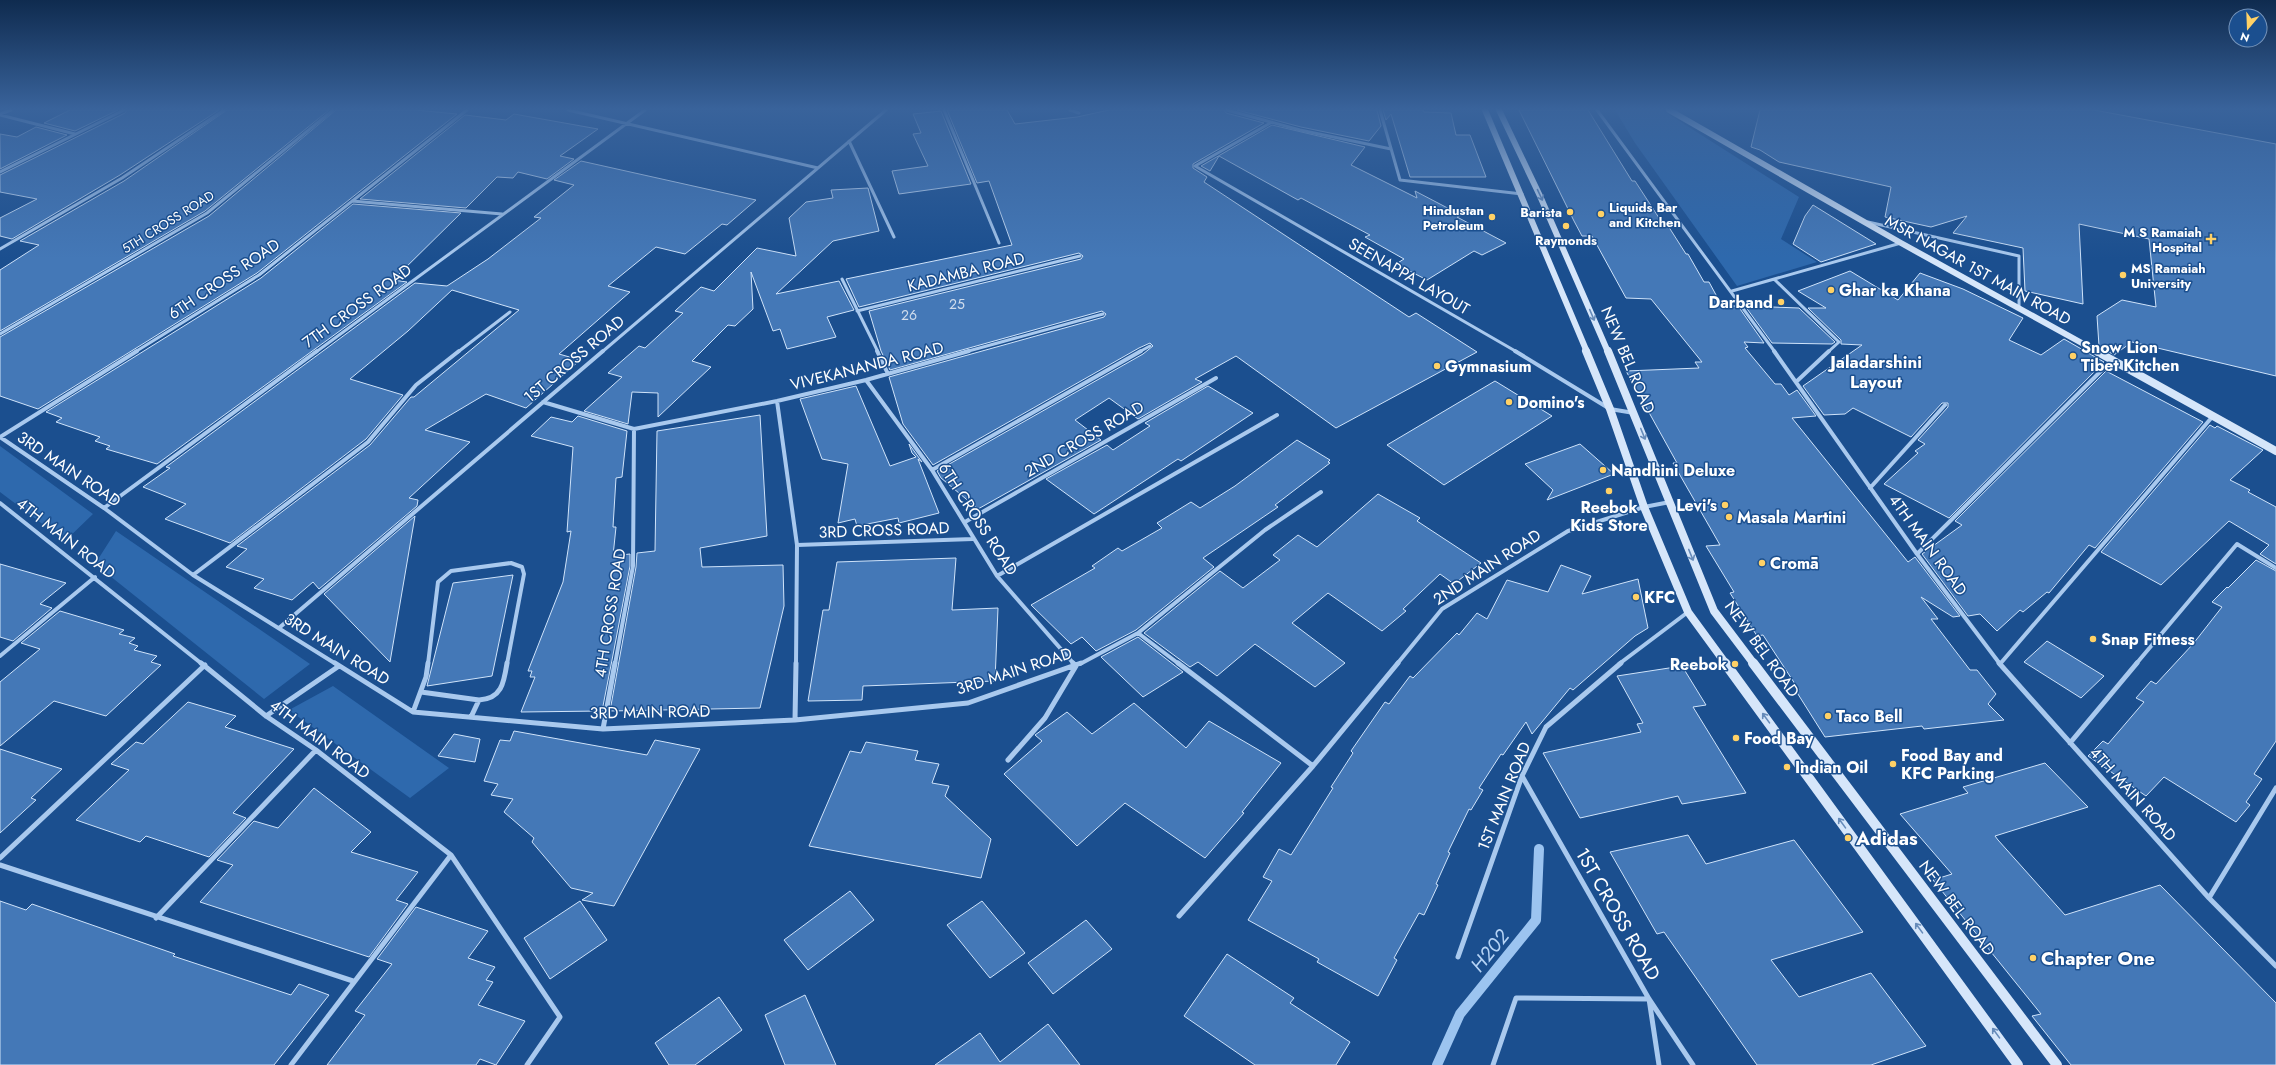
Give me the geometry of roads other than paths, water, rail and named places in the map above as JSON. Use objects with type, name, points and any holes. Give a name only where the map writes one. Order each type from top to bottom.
[{"type":"main road","points":[[1507,160],[1610,409],[1644,507],[1688,612],[2018,1065]]},
{"type":"main road","name":"NEW BEL ROAD","points":[[1523,160],[1635,414],[1714,611],[2056,1065]]},
{"type":"main road","name":"MSR NAGAR 1ST MAIN ROAD","points":[[1755,160],[1901,243],[2276,451]]},
{"type":"street","points":[[0,172],[24,160]]},
{"type":"street","points":[[0,249],[122,178],[149,160]]},
{"type":"street","name":"5TH CROSS ROAD","points":[[0,334],[207,213],[272,160]]},
{"type":"street","name":"6TH CROSS ROAD","points":[[0,437],[259,275],[404,160]]},
{"type":"street","name":"7TH CROSS ROAD","points":[[104,508],[575,160]]},
{"type":"street","points":[[782,160],[818,168]]},
{"type":"street","name":"1ST CROSS ROAD","points":[[279,628],[828,160]]},
{"type":"street","points":[[858,160],[894,237]]},
{"type":"street","points":[[965,160],[999,243]]},
{"type":"street","name":"SEENAPPA LAYOUT","points":[[1206,160],[1195,166],[1513,350],[1610,409]]},
{"type":"street","points":[[1394,160],[1400,180],[1522,194]]},
{"type":"street","name":"4TH MAIN ROAD","points":[[1634,160],[1732,291],[1917,554],[2000,664],[2209,898],[2276,966]]},
{"type":"street","points":[[352,201],[502,214]]},
{"type":"street","points":[[1860,220],[2019,256],[2019,309]]},
{"type":"street","points":[[1732,291],[1901,243]]},
{"type":"street","name":"KADAMBA ROAD","points":[[857,311],[1080,256]]},
{"type":"street","points":[[842,279],[888,374]]},
{"type":"street","points":[[1774,279],[1839,342],[1796,382]]},
{"type":"street","points":[[193,575],[368,442],[416,385],[510,312]]},
{"type":"street","name":"VIVEKANANDA ROAD","points":[[634,429],[777,401],[866,380],[1103,314]]},
{"type":"street","points":[[932,470],[1150,346]]},
{"type":"street","points":[[1917,554],[2112,360]]},
{"type":"street","name":"2ND CROSS ROAD","points":[[965,522],[1216,378]]},
{"type":"street","name":"6TH CROSS ROAD","points":[[866,380],[932,470],[997,576],[1076,666]]},
{"type":"street","points":[[777,401],[796,545],[795,720]]},
{"type":"street","points":[[543,402],[634,429]]},
{"type":"street","points":[[1870,488],[1946,405]]},
{"type":"street","points":[[1610,409],[1635,414]]},
{"type":"street","points":[[997,576],[1277,415]]},
{"type":"street","points":[[2000,664],[2213,416]]},
{"type":"street","name":"4TH CROSS ROAD","points":[[603,729],[633,566],[634,429]]},
{"type":"street","name":"3RD MAIN ROAD","points":[[0,437],[104,508],[193,575],[413,712],[603,729],[795,720],[968,703],[1076,666],[1138,632],[1265,530],[1321,492]]},
{"type":"street","name":"2ND MAIN ROAD","points":[[1178,916],[1313,766],[1442,609],[1568,531],[1644,507],[1670,502]]},
{"type":"street","name":"4TH MAIN ROAD","points":[[0,503],[95,576],[266,716],[316,750],[451,855],[560,1017],[527,1065]]},
{"type":"street","name":"3RD CROSS ROAD","points":[[796,545],[973,539]]},
{"type":"street","points":[[2070,743],[2237,544],[2276,568]]},
{"type":"street","points":[[413,712],[426,677],[438,582],[444,575],[451,571],[511,563],[522,567],[524,574],[503,685],[497,696],[489,700],[479,700],[421,692]]},
{"type":"street","points":[[0,656],[95,576]]},
{"type":"street","name":"1ST MAIN ROAD","points":[[1458,957],[1522,776],[1546,727],[1605,676],[1688,612]]},
{"type":"street","points":[[1138,632],[1313,766]]},
{"type":"street","points":[[0,858],[204,665]]},
{"type":"street","points":[[266,716],[339,666]]},
{"type":"street","points":[[1008,760],[1044,718],[1076,666]]},
{"type":"street","points":[[470,717],[479,700]]},
{"type":"street","points":[[156,918],[316,750]]},
{"type":"street","name":"1ST CROSS ROAD","points":[[1522,776],[1649,999],[1693,1065]]},
{"type":"street","points":[[2209,898],[2276,788]]},
{"type":"street","points":[[290,1065],[451,855]]},
{"type":"street","points":[[0,865],[156,918],[353,981]]},
{"type":"street","points":[[1493,1065],[1516,998],[1649,999],[1659,1065]]},
{"type":"waterway","name":"H202","points":[[1437,1065],[1460,1014],[1536,920],[1539,849]]},
{"type":"place","name":"Barista","points":[[1570,212]]},
{"type":"place","name":"Liquids Bar and Kitchen","points":[[1601,214]]},
{"type":"place","name":"Hindustan Petroleum","points":[[1492,217]]},
{"type":"place","name":"Raymonds","points":[[1566,226]]},
{"type":"place","name":"M S Ramaiah Hospital","points":[[2211,239]]},
{"type":"place","name":"MS Ramaiah University","points":[[2123,275]]},
{"type":"place","name":"Ghar ka Khana","points":[[1831,290]]},
{"type":"place","name":"Darband","points":[[1781,302]]},
{"type":"place","name":"Snow Lion Tibet Kitchen","points":[[2073,356]]},
{"type":"place","name":"Gymnasium","points":[[1437,366]]},
{"type":"place","name":"Domino's","points":[[1509,402]]},
{"type":"place","name":"Nandhini Deluxe","points":[[1603,470]]},
{"type":"place","name":"Reebok Kids Store","points":[[1609,491]]},
{"type":"place","name":"Levi's","points":[[1725,505]]},
{"type":"place","name":"Masala Martini","points":[[1729,517]]},
{"type":"place","name":"Cromā","points":[[1762,563]]},
{"type":"place","name":"KFC","points":[[1636,597]]},
{"type":"place","name":"Snap Fitness","points":[[2093,639]]},
{"type":"place","name":"Reebok","points":[[1735,664]]},
{"type":"place","name":"Taco Bell","points":[[1828,716]]},
{"type":"place","name":"Food Bay","points":[[1736,738]]},
{"type":"place","name":"Food Bay and KFC Parking","points":[[1893,764]]},
{"type":"place","name":"Indian Oil","points":[[1787,767]]},
{"type":"place","name":"Adidas","points":[[1848,838]]},
{"type":"place","name":"Chapter One","points":[[2033,958]]},
{"type":"district","name":"Jaladarshini Layout","points":[[1876,372]]}]
